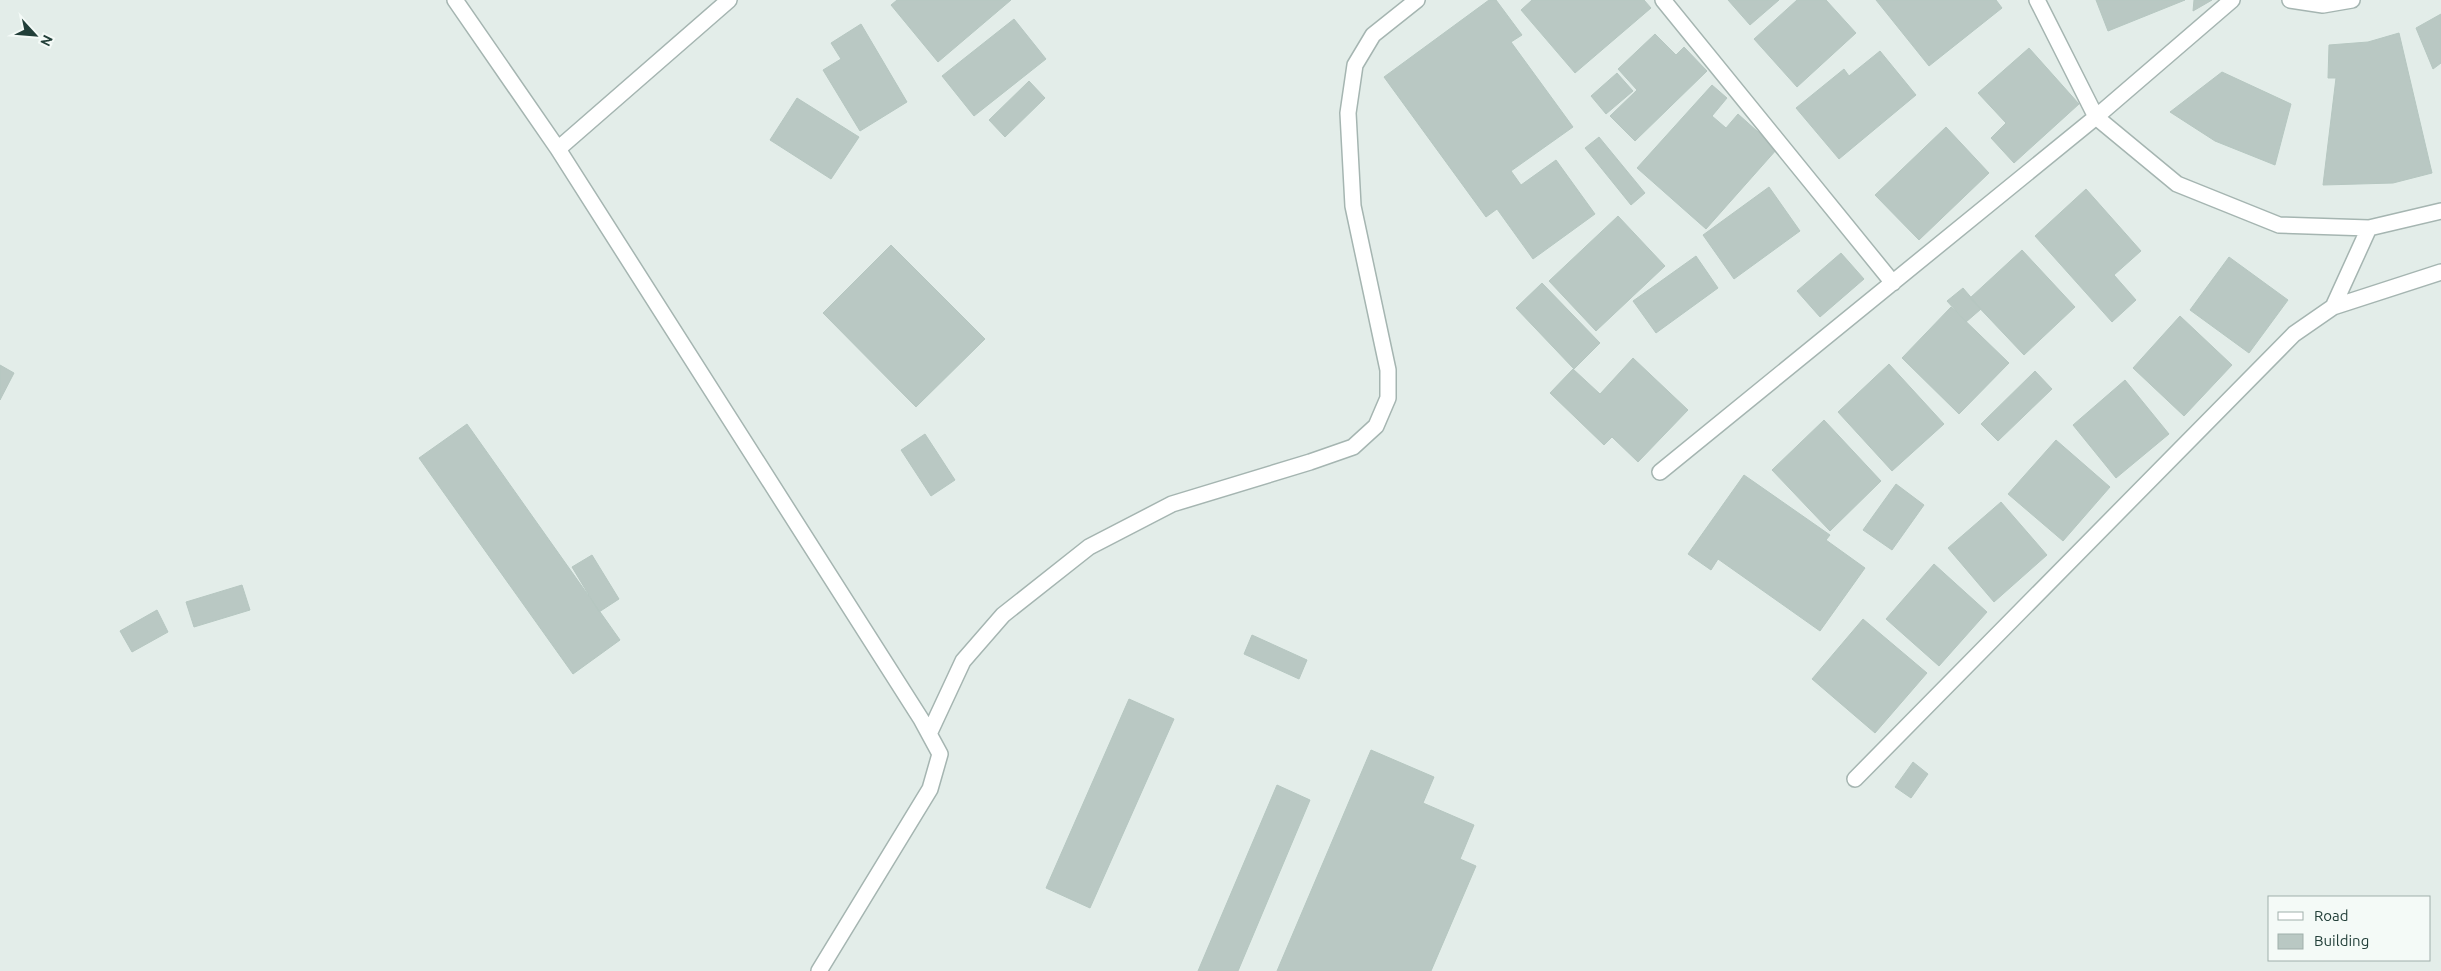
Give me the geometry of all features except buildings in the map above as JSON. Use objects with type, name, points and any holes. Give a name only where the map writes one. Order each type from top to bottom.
[{"type":"street","points":[[455,0],[558,149],[940,754],[930,789],[819,971]]},
{"type":"street","points":[[558,149],[729,0]]},
{"type":"street","points":[[929,734],[963,661],[1003,615],[1089,547],[1172,504],[1310,462],[1353,446],[1376,426],[1388,398],[1388,370],[1353,206],[1348,113],[1355,66],[1373,35],[1417,0]]},
{"type":"street","points":[[1663,0],[1893,283]]},
{"type":"street","points":[[2037,0],[2096,117],[2177,184],[2279,225],[2369,228],[2441,211]]},
{"type":"street","points":[[1660,472],[2096,117],[2232,0]]},
{"type":"street","points":[[2290,0],[2323,5],[2352,0]]},
{"type":"street","points":[[2333,307],[2369,228]]},
{"type":"street","points":[[1855,779],[2294,334],[2333,307],[2441,272]]}]
